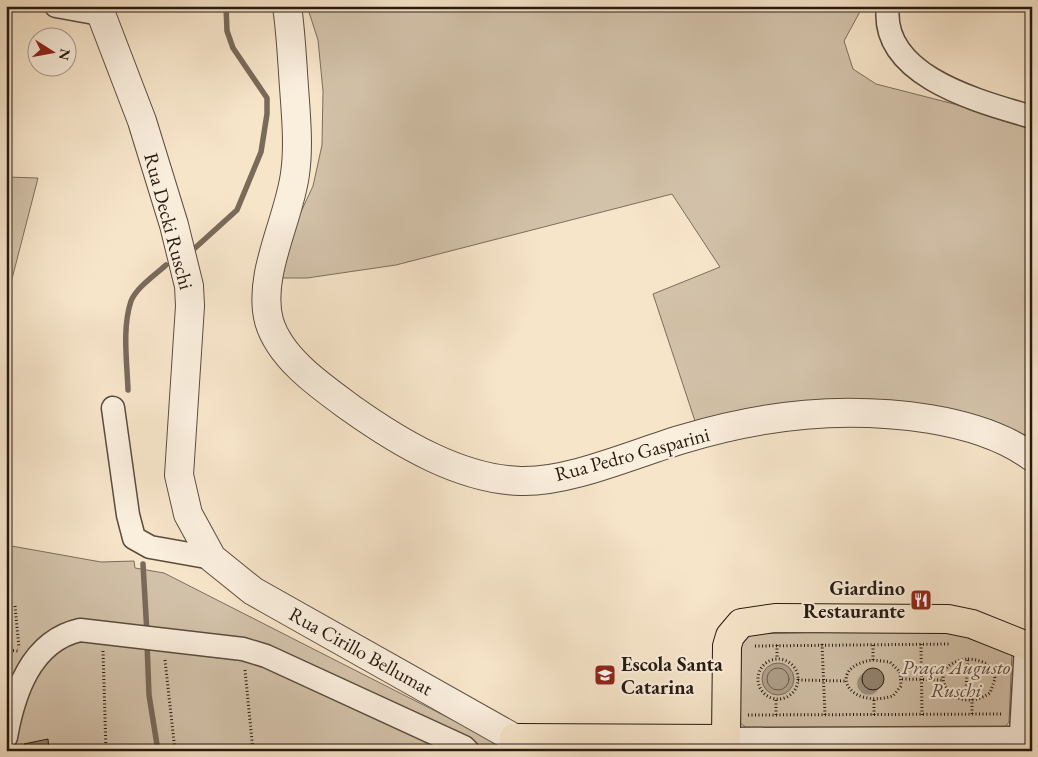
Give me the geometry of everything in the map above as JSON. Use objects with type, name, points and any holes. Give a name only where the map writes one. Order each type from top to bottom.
[{"type":"main road","points":[[513,744],[726,739],[727,646],[734,630],[746,622],[775,618],[948,619],[972,624],[1029,646]]},
{"type":"street","points":[[56,6],[99,10]]},
{"type":"street","name":"Rua Pedro Gasparini","points":[[287,6],[297,124],[295,174],[266,289],[267,311],[271,326],[293,359],[310,376],[366,418],[406,444],[439,460],[469,471],[501,480],[524,481],[576,473],[685,438],[762,420],[827,412],[870,412],[951,423],[985,432],[1020,448],[1032,457]]},
{"type":"street","points":[[888,6],[892,35],[903,56],[937,83],[960,94],[1032,117]]},
{"type":"street","name":"Rua Decki Ruschi","points":[[99,10],[142,121],[174,225],[190,286],[179,475],[188,514],[212,558]]},
{"type":"street","points":[[113,408],[128,515],[134,538],[150,547],[212,558]]},
{"type":"street","name":"Rua Cirillo Bellumat","points":[[212,558],[253,591],[513,744]]},
{"type":"street","points":[[6,737],[17,692],[29,667],[41,652],[67,633],[80,630],[242,650],[266,656],[464,747],[468,751]]},
{"type":"street","points":[[726,739],[1020,745],[1029,646]]},
{"type":"path","points":[[15,606],[20,651]]},
{"type":"path","points":[[102,633],[106,751]]},
{"type":"path","points":[[822,635],[825,720]]},
{"type":"path","points":[[150,638],[175,751]]},
{"type":"path","points":[[920,639],[922,720]]},
{"type":"path","points":[[750,646],[958,644]]},
{"type":"path","points":[[873,645],[873,660]]},
{"type":"path","points":[[777,646],[777,659]]},
{"type":"path","points":[[242,650],[253,751]]},
{"type":"path","points":[[777,659],[784,660],[795,667],[798,680],[794,692],[789,696],[776,699],[770,698],[760,689],[758,675],[765,664],[777,659]]},
{"type":"path","points":[[966,689],[968,659]]},
{"type":"path","points":[[968,659],[988,664],[992,668],[995,679],[990,693],[972,699],[952,696],[947,692],[942,680],[947,666],[953,662],[968,659]]},
{"type":"path","points":[[873,660],[890,662],[900,672],[902,679],[898,692],[893,696],[874,700],[857,696],[849,689],[847,681],[852,667],[857,663],[873,660]]},
{"type":"path","points":[[902,679],[942,680]]},
{"type":"path","points":[[798,680],[847,681]]},
{"type":"path","points":[[776,699],[776,715]]},
{"type":"path","points":[[972,699],[972,714]]},
{"type":"path","points":[[874,700],[874,714]]},
{"type":"path","points":[[742,715],[1006,714]]},
{"type":"green space","points":[[307,6],[863,6],[844,41],[853,69],[876,84],[1032,124],[1032,451],[944,416],[697,427],[653,294],[720,267],[672,194],[396,265],[307,278],[270,278],[313,186],[322,145],[323,91],[318,40]]},
{"type":"green space","points":[[6,177],[38,178],[6,302]]},
{"type":"green space","points":[[6,545],[101,562],[134,561],[135,568],[164,573],[504,746],[504,751],[6,751]]},
{"type":"green space","name":"Praça Augusto Ruschi","points":[[960,629],[1012,653],[1009,722],[1005,727],[747,728],[740,723],[741,637],[745,634]]},
{"type":"water","points":[[778,663],[784,664],[789,668],[793,673],[793,685],[789,690],[784,694],[778,695],[772,694],[767,690],[763,685],[762,679],[763,673],[767,668],[772,664]]},
{"type":"building","points":[[873,668],[881,671],[884,679],[881,687],[873,690],[865,687],[862,679],[865,671]]},
{"type":"building","points":[[48,739],[49,751],[25,751],[24,744]]},
{"type":"waterway","points":[[195,248],[237,210],[261,152],[267,114],[267,98],[233,48],[227,31],[226,6]]},
{"type":"waterway","points":[[128,390],[126,334],[131,301],[142,286],[166,265]]},
{"type":"waterway","points":[[143,564],[147,634]]},
{"type":"waterway","points":[[147,643],[149,695],[158,751]]},
{"type":"place","name":"Giardino Restaurante","points":[[921,600]]},
{"type":"place","name":"Escola Santa Catarina","points":[[605,675]]}]
